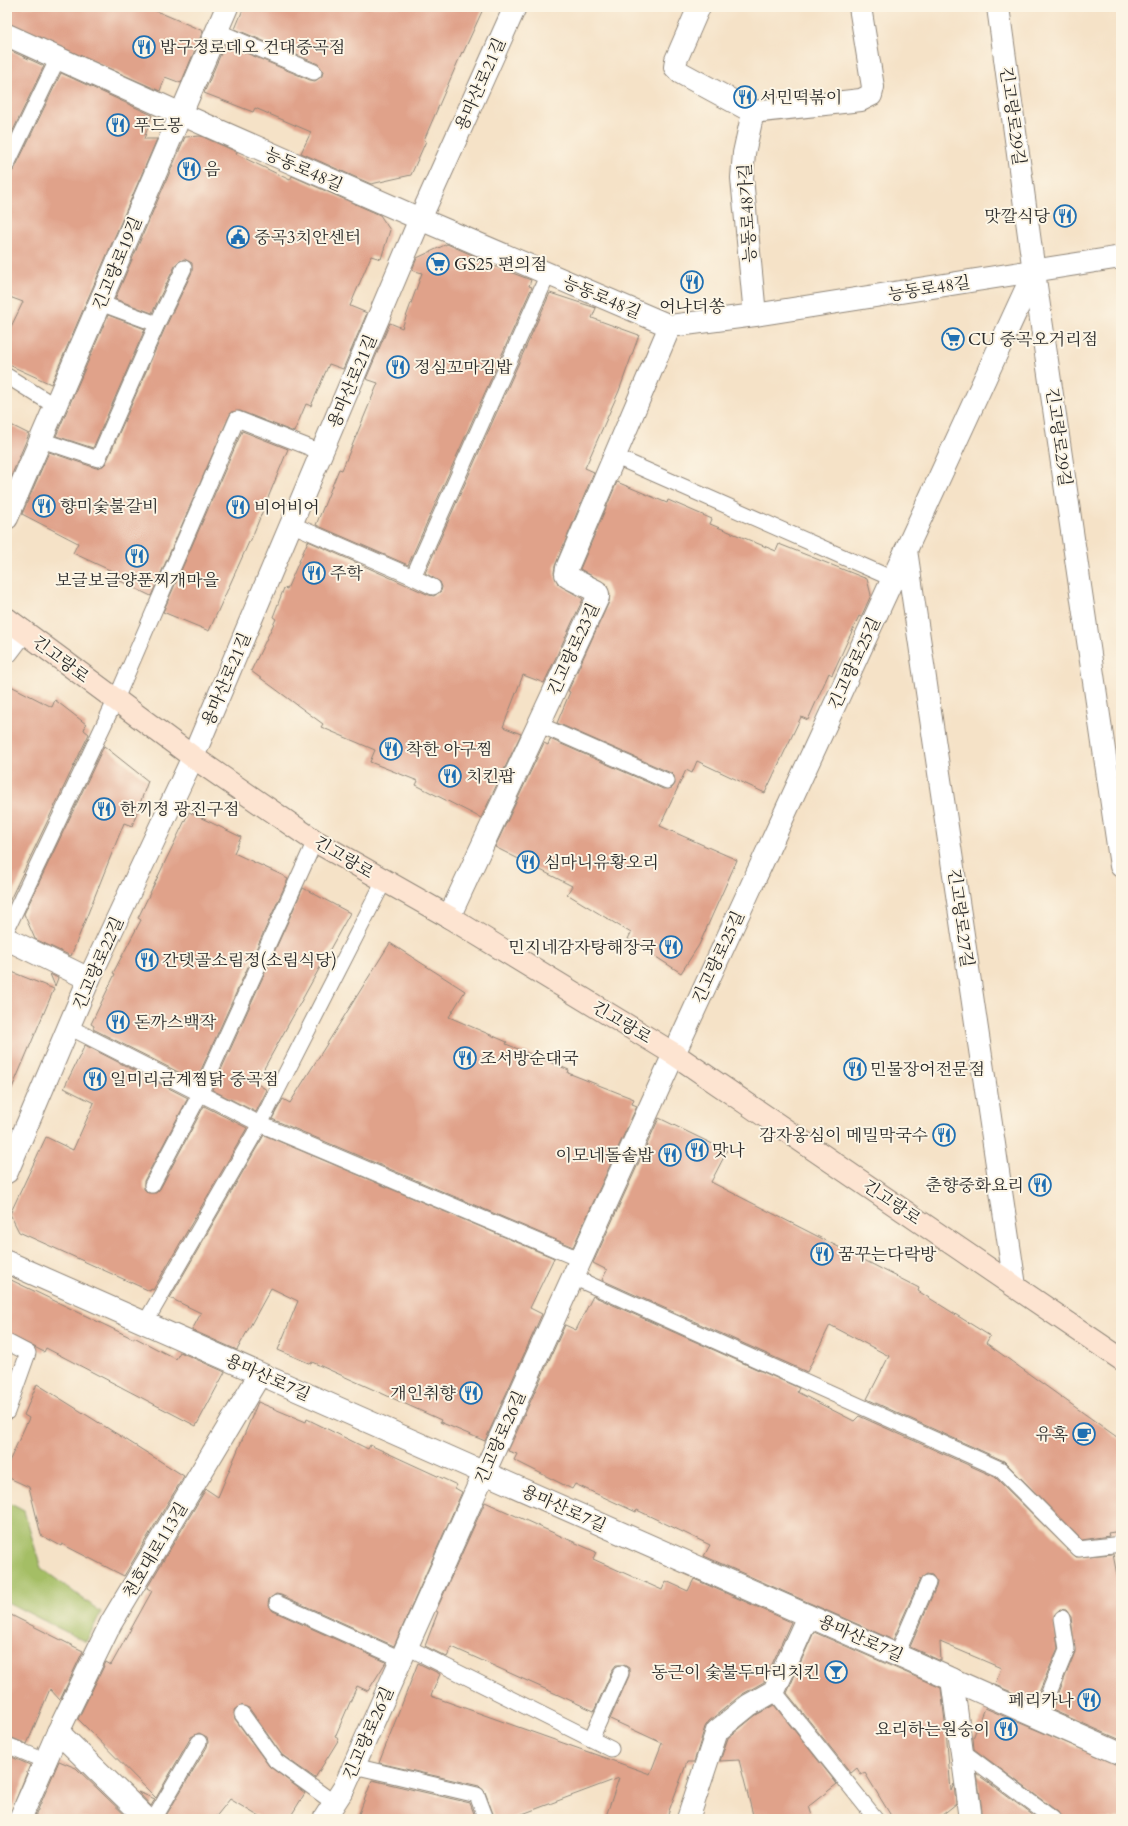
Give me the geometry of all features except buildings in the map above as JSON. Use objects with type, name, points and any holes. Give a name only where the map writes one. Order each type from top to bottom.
[{"type":"main road","name":"긴고랑로","points":[[15,625],[193,757],[315,841],[449,917],[674,1054],[1121,1359]]},
{"type":"street","name":"긴고랑로19길","points":[[7,518],[227,7]]},
{"type":"street","name":"용마산로21길","points":[[193,757],[420,220],[515,7]]},
{"type":"street","points":[[699,7],[676,60],[675,67],[681,73],[753,112],[861,100],[871,95],[873,87],[860,7]]},
{"type":"street","name":"긴고랑로29길","points":[[998,7],[1034,272],[1112,740],[1121,866]]},
{"type":"street","name":"능동로48길","points":[[7,35],[420,220],[670,326],[755,315],[1121,257]]},
{"type":"street","name":"능동로48가길","points":[[753,112],[744,153],[742,178],[755,315]]},
{"type":"street","name":"긴고랑로25길","points":[[674,1054],[1034,272]]},
{"type":"street","name":"긴고랑로23길","points":[[449,917],[598,597],[596,591],[571,580],[566,572],[670,326]]},
{"type":"street","name":"긴고랑로27길","points":[[906,550],[1015,1286]]},
{"type":"street","points":[[7,652],[15,625]]},
{"type":"street","name":"긴고랑로22길","points":[[7,1172],[89,979],[193,757]]},
{"type":"street","points":[[7,939],[89,979]]},
{"type":"street","name":"긴고랑로26길","points":[[329,1811],[344,1788],[484,1472],[674,1054]]},
{"type":"street","name":"용마산로7길","points":[[7,1262],[1121,1754]]},
{"type":"street","name":"천호대로113길","points":[[20,1819],[58,1732],[111,1623],[260,1374]]},
{"type":"street","points":[[688,1819],[717,1731],[750,1705],[774,1691],[808,1616]]},
{"type":"street","points":[[952,1679],[971,1819]]},
{"type":"street","points":[[58,1732],[147,1819]]},
{"type":"lane","points":[[217,30],[314,72]]},
{"type":"lane","points":[[7,164],[58,58]]},
{"type":"lane","points":[[41,440],[98,459],[157,324],[184,268]]},
{"type":"lane","points":[[413,577],[548,274]]},
{"type":"lane","points":[[100,303],[157,324]]},
{"type":"lane","points":[[7,376],[55,406]]},
{"type":"lane","points":[[7,929],[116,699],[237,419],[321,452]]},
{"type":"lane","points":[[614,456],[893,579]]},
{"type":"lane","points":[[291,524],[433,587]]},
{"type":"lane","points":[[538,724],[666,781]]},
{"type":"lane","points":[[152,1185],[200,1094],[315,841]]},
{"type":"lane","points":[[145,1323],[260,1124],[384,881]]},
{"type":"lane","points":[[69,1027],[260,1124],[577,1268],[1000,1469],[1079,1549],[1121,1544]]},
{"type":"lane","points":[[7,1342],[28,1353],[7,1412]]},
{"type":"lane","points":[[897,1654],[928,1583]]},
{"type":"lane","points":[[277,1603],[404,1653],[611,1749]]},
{"type":"lane","points":[[1039,1717],[1067,1649],[1062,1618]]},
{"type":"lane","points":[[591,1739],[621,1673]]},
{"type":"lane","points":[[774,1691],[876,1819]]},
{"type":"lane","points":[[242,1714],[276,1761],[329,1811]]},
{"type":"lane","points":[[154,1819],[198,1742]]},
{"type":"lane","points":[[7,1745],[45,1761]]},
{"type":"lane","points":[[962,1751],[1053,1819]]},
{"type":"lane","points":[[354,1766],[477,1795],[486,1819]]},
{"type":"green space","points":[[7,1502],[24,1511],[41,1568],[101,1612],[86,1642],[7,1602]]},
{"type":"place","name":"밥구정로데오 건대중곡점","points":[[144,47]]},
{"type":"place","name":"서민떡볶이","points":[[745,97]]},
{"type":"place","name":"푸드몽","points":[[118,125]]},
{"type":"place","name":"음","points":[[189,169]]},
{"type":"place","name":"맛깔식당","points":[[1065,216]]},
{"type":"place","name":"중곡3치안센터","points":[[238,237]]},
{"type":"place","name":"GS25 편의점","points":[[438,264]]},
{"type":"place","name":"어나더쏭","points":[[692,282]]},
{"type":"place","name":"CU 중곡오거리점","points":[[953,339]]},
{"type":"place","name":"정심꼬마김밥","points":[[398,367]]},
{"type":"place","name":"향미숯불갈비","points":[[44,506]]},
{"type":"place","name":"비어비어","points":[[238,507]]},
{"type":"place","name":"보글보글양푼찌개마을","points":[[137,556]]},
{"type":"place","name":"주학","points":[[314,573]]},
{"type":"place","name":"착한 아구찜","points":[[391,749]]},
{"type":"place","name":"치킨팝","points":[[450,776]]},
{"type":"place","name":"한끼정 광진구점","points":[[104,809]]},
{"type":"place","name":"심마니유황오리","points":[[528,862]]},
{"type":"place","name":"민지네감자탕해장국","points":[[671,947]]},
{"type":"place","name":"간뎃골소림정(소림식당)","points":[[147,960]]},
{"type":"place","name":"돈까스백작","points":[[118,1022]]},
{"type":"place","name":"조서방순대국","points":[[465,1058]]},
{"type":"place","name":"민물장어전문점","points":[[855,1069]]},
{"type":"place","name":"일미리금계찜닭 중곡점","points":[[95,1079]]},
{"type":"place","name":"감자옹심이 메밀막국수","points":[[944,1135]]},
{"type":"place","name":"맛나","points":[[697,1150]]},
{"type":"place","name":"이모네돌솥밥","points":[[670,1155]]},
{"type":"place","name":"춘향중화요리","points":[[1040,1185]]},
{"type":"place","name":"꿈꾸는다락방","points":[[822,1254]]},
{"type":"place","name":"개인취향","points":[[471,1393]]},
{"type":"place","name":"유혹","points":[[1084,1434]]},
{"type":"place","name":"동근이 숯불두마리치킨","points":[[836,1672]]},
{"type":"place","name":"페리카나","points":[[1089,1700]]},
{"type":"place","name":"요리하는원숭이","points":[[1006,1729]]}]
